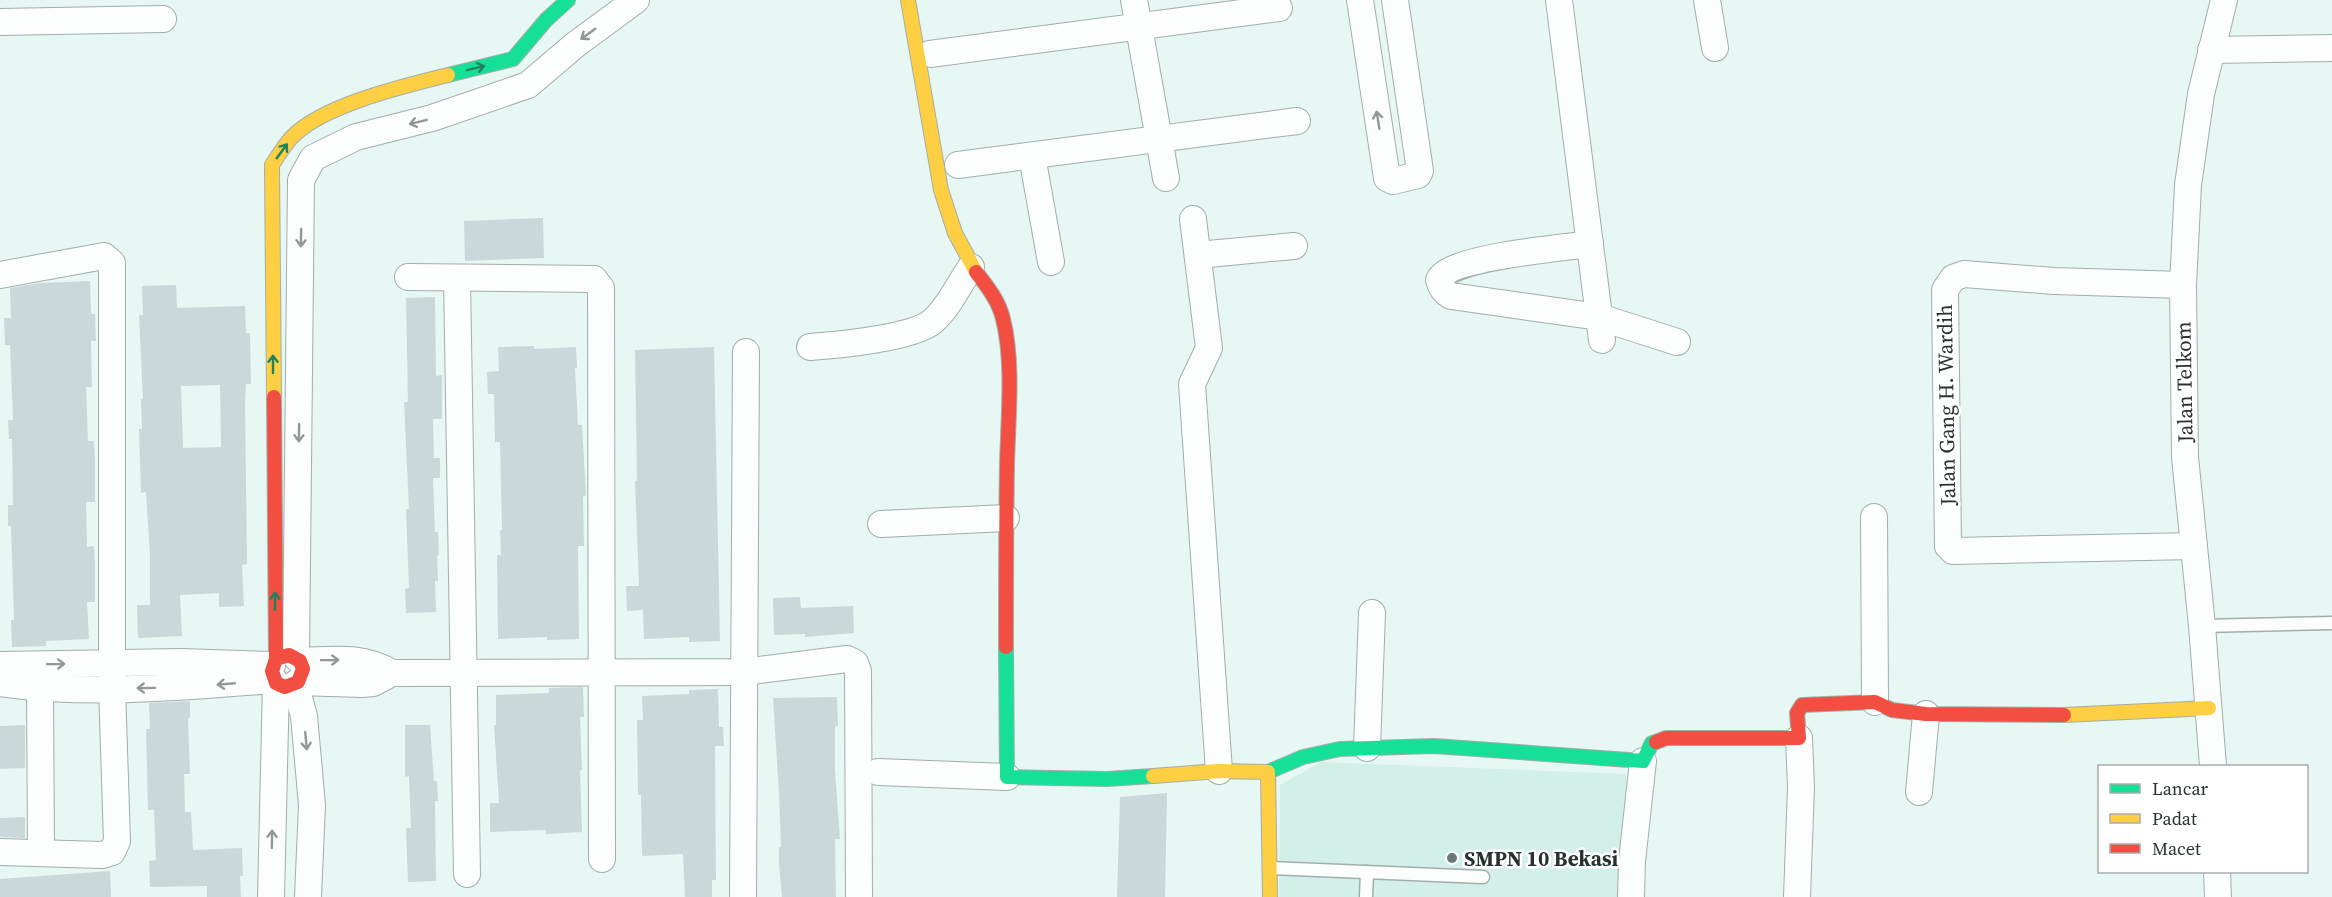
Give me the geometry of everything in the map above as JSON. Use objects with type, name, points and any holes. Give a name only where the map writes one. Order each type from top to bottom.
[{"type":"street","points":[[308,897],[312,805],[304,716],[286,671],[272,165],[291,138],[313,121],[341,107],[429,80],[513,59],[546,20],[568,0]]},
{"type":"street","points":[[271,897],[286,671],[301,180],[313,158],[356,137],[432,118],[528,85],[575,45],[636,0]]},
{"type":"street","points":[[908,0],[942,190],[955,233],[971,267],[990,289],[1003,318],[1009,397],[1006,518],[1007,777]]},
{"type":"street","points":[[1134,0],[1166,178]]},
{"type":"street","points":[[1360,0],[1387,178],[1393,181],[1418,175],[1420,171],[1395,0]]},
{"type":"street","points":[[1559,0],[1601,328]]},
{"type":"street","points":[[1707,0],[1715,48]]},
{"type":"street","name":"Jalan Telkom","points":[[2213,765],[2185,457],[2183,285],[2188,185],[2201,94],[2224,0]]},
{"type":"street","points":[[930,54],[1279,8]]},
{"type":"street","points":[[0,22],[163,19]]},
{"type":"street","points":[[2211,50],[2332,48]]},
{"type":"street","points":[[513,59],[528,85]]},
{"type":"street","points":[[958,165],[1297,121]]},
{"type":"street","points":[[1032,156],[1051,262]]},
{"type":"street","points":[[1193,219],[1209,348],[1192,384],[1219,771]]},
{"type":"street","points":[[1590,244],[1482,259],[1445,272],[1439,280],[1445,292],[1451,296],[1677,342]]},
{"type":"street","points":[[1198,255],[1294,246]]},
{"type":"street","points":[[0,275],[104,256],[112,263],[112,688],[117,841],[112,852],[102,855],[0,852]]},
{"type":"street","points":[[810,346],[842,344],[912,331],[927,325],[941,312],[971,267]]},
{"type":"street","name":"Jalan Gang H. Wardih","points":[[2183,285],[2054,281],[1964,274],[1953,278],[1945,290],[1949,550],[2194,546]]},
{"type":"street","points":[[408,277],[594,279],[601,288],[602,859]]},
{"type":"street","points":[[457,278],[466,874]]},
{"type":"street","points":[[743,897],[746,352]]},
{"type":"street","points":[[1874,517],[1875,702]]},
{"type":"street","points":[[880,524],[1006,518]]},
{"type":"street","points":[[1367,748],[1372,613]]},
{"type":"street","points":[[0,683],[40,689],[179,688],[359,660],[377,664],[392,673],[463,674],[744,672],[847,659],[855,663],[858,671],[859,897]]},
{"type":"street","points":[[0,665],[112,663],[286,671]]},
{"type":"street","points":[[40,689],[41,852]]},
{"type":"street","points":[[1797,897],[1801,787],[1797,713],[1802,705],[1875,702],[1892,710],[1926,714],[2068,715],[2209,708]]},
{"type":"street","points":[[1919,792],[1926,714]]},
{"type":"street","points":[[1631,897],[1632,861],[1643,761],[1652,743],[1666,738],[1799,738]]},
{"type":"street","points":[[878,772],[1107,779],[1219,771],[1268,772],[1303,757],[1340,749],[1434,746],[1643,761]]},
{"type":"street","points":[[1268,772],[1270,897]]},
{"type":"street","points":[[2217,873],[2218,897]]},
{"type":"lane","points":[[2202,626],[2332,623]]},
{"type":"lane","points":[[1269,868],[1483,877]]},
{"type":"lane","points":[[1366,897],[1367,872]]},
{"type":"shaded area","name":"SMPN 10 Bekasi","points":[[1321,762],[1626,774],[1624,897],[1279,897],[1280,785]]},
{"type":"building","points":[[543,218],[544,258],[465,261],[464,221]]},
{"type":"building","points":[[90,281],[91,314],[95,314],[96,341],[91,341],[92,387],[86,387],[88,441],[94,441],[95,463],[95,502],[86,502],[87,547],[94,546],[95,567],[95,602],[87,602],[89,639],[46,641],[46,646],[12,647],[11,620],[14,620],[11,526],[8,526],[8,505],[13,505],[12,439],[9,439],[8,420],[13,420],[10,345],[5,345],[4,318],[11,318],[10,288],[40,283]]},
{"type":"building","points":[[176,285],[177,308],[245,306],[246,333],[250,333],[251,384],[246,384],[245,401],[247,564],[242,565],[244,606],[219,607],[219,593],[180,595],[182,636],[138,638],[137,605],[150,605],[146,492],[141,493],[139,429],[142,429],[141,399],[143,399],[139,315],[143,315],[142,286]],"holes":[[[220,385],[221,447],[183,448],[181,386]]]},
{"type":"building","points":[[435,297],[436,376],[442,375],[442,419],[433,419],[434,458],[440,458],[440,478],[433,478],[435,532],[438,532],[439,555],[437,556],[438,581],[435,581],[436,612],[406,613],[405,589],[409,588],[406,509],[409,509],[404,402],[408,402],[406,298]]},
{"type":"building","points":[[534,346],[534,349],[576,347],[578,425],[582,425],[586,495],[583,497],[584,546],[578,546],[579,639],[547,640],[547,637],[498,639],[497,555],[501,555],[500,530],[502,530],[500,442],[495,442],[494,394],[488,394],[487,372],[499,371],[498,347]]},
{"type":"building","points":[[714,347],[720,641],[689,642],[689,637],[644,639],[643,610],[627,611],[626,586],[639,586],[635,481],[637,481],[635,350]]},
{"type":"building","points":[[800,597],[801,608],[853,606],[854,633],[805,637],[805,634],[774,635],[773,598]]},
{"type":"building","points":[[583,687],[584,717],[580,717],[582,832],[546,834],[546,830],[490,832],[490,803],[499,803],[494,725],[496,725],[496,695],[549,693],[549,688]]},
{"type":"building","points":[[718,689],[719,727],[723,727],[724,746],[715,746],[716,880],[712,880],[712,897],[685,897],[683,854],[642,856],[637,720],[643,720],[642,696],[689,694],[689,690]]},
{"type":"building","points":[[837,697],[835,770],[840,839],[835,839],[836,897],[782,897],[773,698]]},
{"type":"building","points":[[190,701],[190,718],[188,718],[190,774],[184,774],[185,812],[191,812],[193,850],[242,848],[241,897],[207,897],[207,886],[150,887],[149,861],[156,860],[154,810],[148,810],[146,729],[150,729],[149,703]]},
{"type":"building","points":[[25,725],[25,768],[0,769],[0,726]]},
{"type":"building","points":[[405,725],[430,725],[434,781],[437,781],[438,801],[435,801],[436,881],[408,882],[406,828],[411,828],[409,776],[405,777]]},
{"type":"building","points":[[1167,793],[1165,897],[1117,897],[1120,797]]},
{"type":"building","points":[[25,817],[25,838],[0,837],[0,818]]},
{"type":"building","points":[[110,871],[111,897],[0,897],[0,879]]},
{"type":"traffic: fast","points":[[448,75],[513,59],[546,20],[568,0]]},
{"type":"traffic: fast","points":[[1006,647],[1007,777],[1107,779],[1153,776]]},
{"type":"traffic: fast","points":[[1268,772],[1303,757],[1340,749],[1434,746],[1643,761],[1652,743],[1656,742]]},
{"type":"traffic: slow","points":[[908,0],[941,190],[955,233],[976,272]]},
{"type":"traffic: slow","points":[[274,397],[272,165],[291,138],[322,116],[365,98],[448,75]]},
{"type":"traffic: slow","points":[[2064,715],[2209,708]]},
{"type":"traffic: slow","points":[[1153,776],[1219,771],[1268,772],[1270,897]]},
{"type":"traffic: jam","points":[[976,272],[999,306],[1008,354],[1006,647]]},
{"type":"traffic: jam","points":[[274,397],[276,659],[272,671],[276,683],[285,687],[298,682],[303,669],[300,661],[289,655],[276,659]]},
{"type":"traffic: jam","points":[[1656,742],[1666,738],[1799,738],[1797,713],[1802,705],[1875,702],[1892,710],[1926,714],[2064,715]]},
{"type":"place","name":"SMPN 10 Bekasi","points":[[1452,858]]}]
